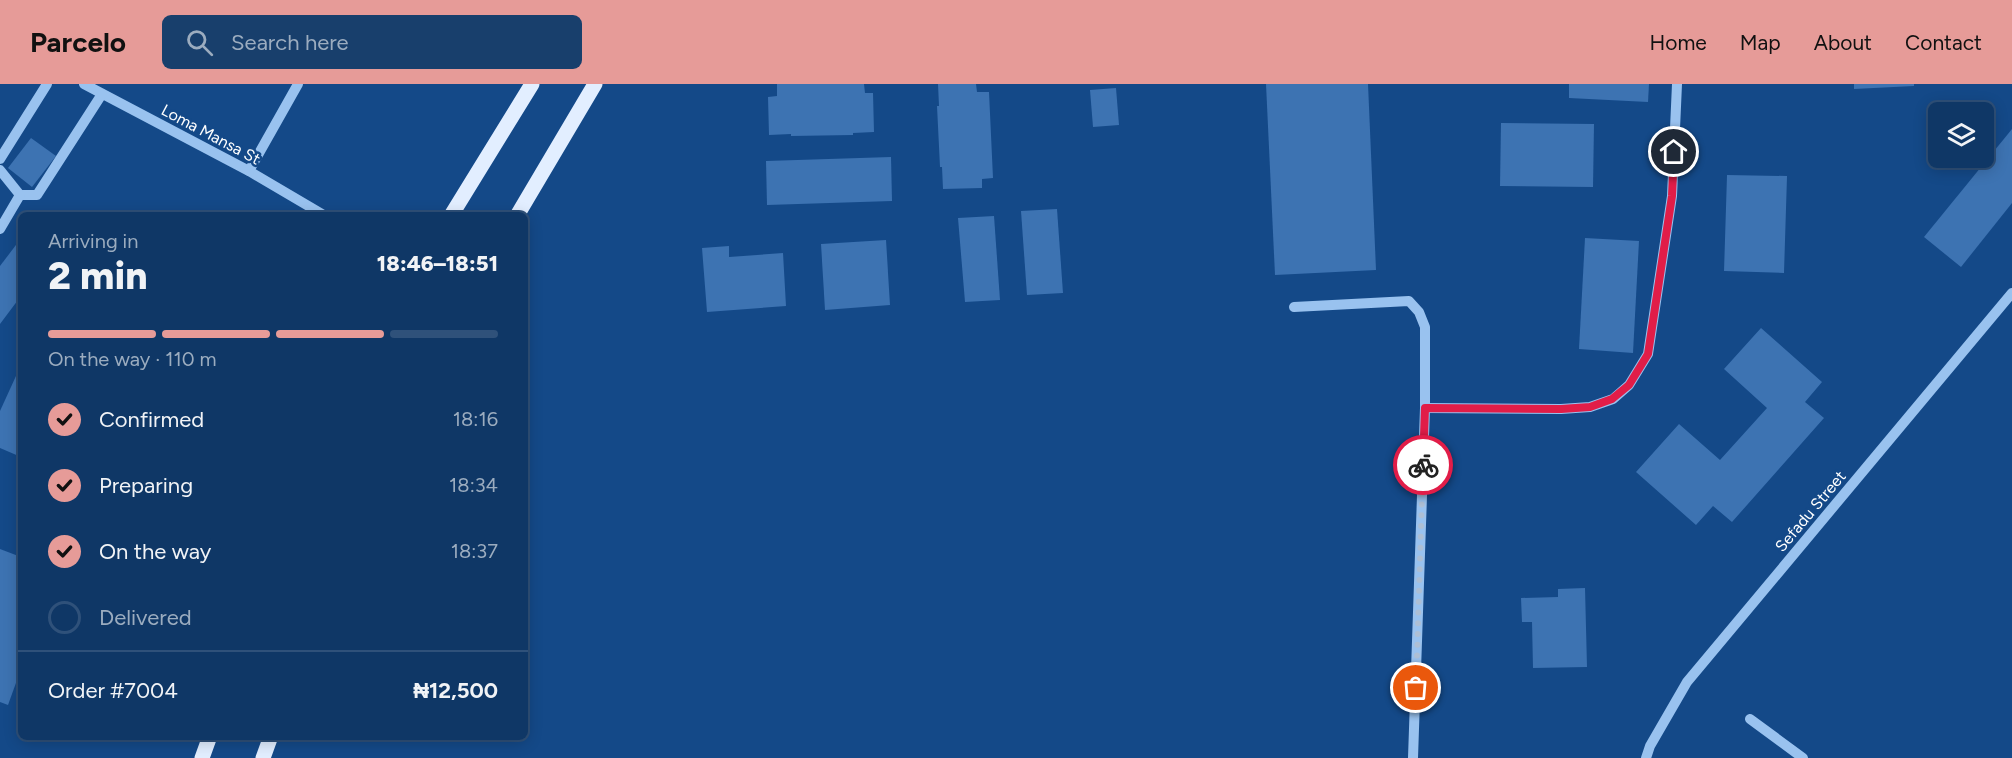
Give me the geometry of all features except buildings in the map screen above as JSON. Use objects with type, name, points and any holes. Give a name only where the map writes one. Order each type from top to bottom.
[{"type":"main road","points":[[453,212],[532,84]]},
{"type":"main road","points":[[519,212],[595,84]]},
{"type":"main road","points":[[202,758],[209,740]]},
{"type":"main road","points":[[262,758],[269,740]]},
{"type":"street","points":[[0,159],[47,84]]},
{"type":"street","name":"Loma Mansa St","points":[[84,84],[249,171],[319,212]]},
{"type":"street","points":[[249,171],[298,84]]},
{"type":"street","points":[[1425,408],[1561,409],[1590,407],[1612,399],[1629,385],[1648,354],[1672,196],[1677,84]]},
{"type":"street","points":[[20,195],[37,195],[102,94]]},
{"type":"street","points":[[0,170],[20,195]]},
{"type":"street","points":[[0,229],[20,195]]},
{"type":"street","name":"Sefadu Street","points":[[1646,758],[1650,746],[1687,682],[2010,299]]},
{"type":"street","points":[[1294,307],[1409,301],[1419,312],[1425,327],[1425,408],[1413,758]]},
{"type":"street","points":[[1750,719],[1803,758]]},
{"type":"way so far","points":[[1416,688],[1423,465]]},
{"type":"route","points":[[1423,465],[1425,408],[1561,409],[1590,407],[1612,399],[1629,385],[1648,354],[1672,196],[1674,152]]}]
